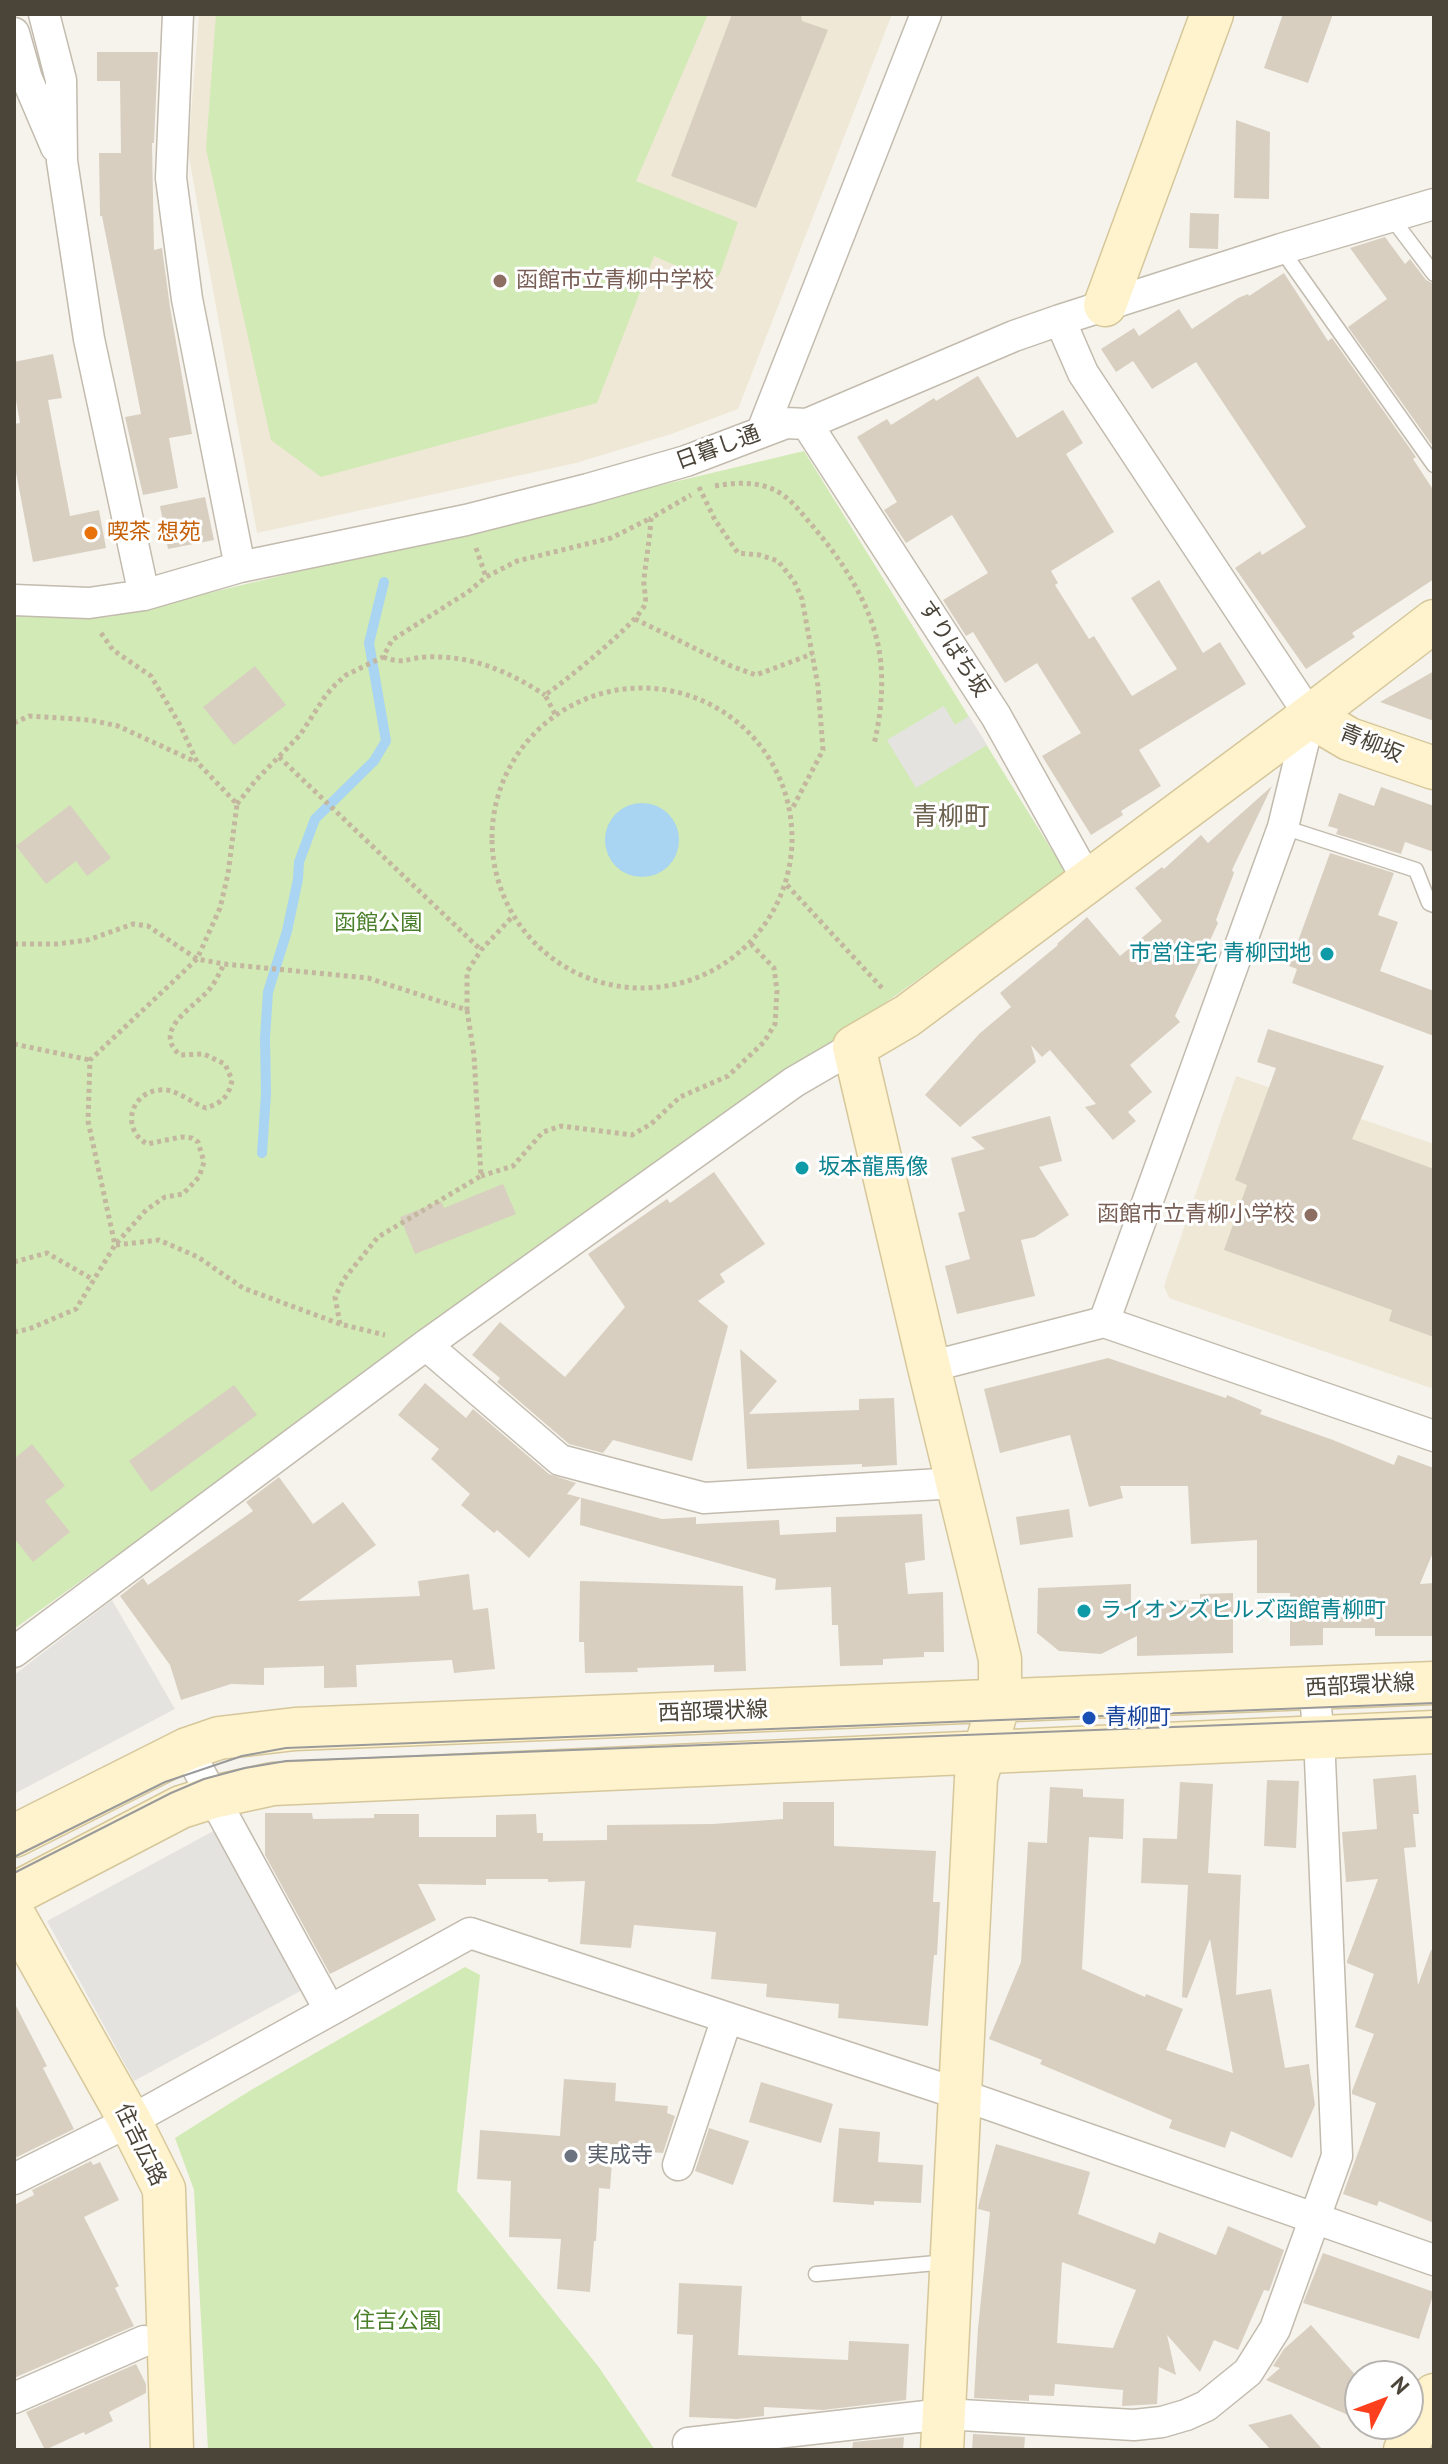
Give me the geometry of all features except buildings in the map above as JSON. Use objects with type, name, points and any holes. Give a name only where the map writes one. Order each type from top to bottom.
[{"type":"street","points":[[44,14],[61,80],[62,161],[89,339],[144,595]]},
{"type":"street","points":[[178,14],[171,178],[187,299],[240,567]]},
{"type":"street","points":[[762,431],[926,14]]},
{"type":"street","points":[[1105,305],[1212,14]]},
{"type":"street","points":[[14,33],[27,79],[62,161]]},
{"type":"street","name":"日暮し通","points":[[14,600],[89,603],[144,595],[240,567],[466,520],[572,493],[686,461],[786,423],[807,424],[1014,336],[1281,249],[1434,204]]},
{"type":"street","points":[[1060,320],[1083,373],[1310,716],[1283,827],[1104,1322]]},
{"type":"street","name":"すりばち坂","points":[[807,424],[996,716],[1088,881]]},
{"type":"street","points":[[14,1652],[426,1345],[794,1082],[907,1016],[1434,621]]},
{"type":"street","name":"青柳坂","points":[[1310,716],[1349,739],[1434,768]]},
{"type":"street","points":[[854,1047],[1000,1659],[1000,1700],[976,1778],[943,2432]]},
{"type":"street","points":[[929,1367],[1104,1322],[1434,1436]]},
{"type":"street","points":[[426,1345],[560,1460],[704,1498],[957,1483]]},
{"type":"street","name":"西部環状線","points":[[14,1836],[187,1749],[219,1738],[295,1729],[1434,1683]]},
{"type":"street","points":[[688,2443],[1134,2425],[1174,2419],[1206,2406],[1248,2372],[1275,2329],[1337,2156],[1319,1736],[1314,1689]]},
{"type":"street","points":[[14,1894],[181,1807],[273,1784],[1434,1732]]},
{"type":"street","points":[[187,1749],[329,2009]]},
{"type":"street","name":"住吉広路","points":[[14,1915],[130,2121],[164,2189],[172,2450]]},
{"type":"street","points":[[14,2179],[130,2121],[470,1933],[959,2094],[1434,2260]]},
{"type":"street","points":[[678,2165],[727,2018]]},
{"type":"street","points":[[14,2398],[144,2341]]},
{"type":"street","points":[[1405,2450],[1434,2395]]},
{"type":"lane","points":[[1391,217],[1434,274]]},
{"type":"lane","points":[[1281,249],[1434,465]]},
{"type":"lane","points":[[1283,827],[1416,870],[1429,903],[1434,905]]},
{"type":"lane","points":[[816,2274],[952,2261]]},
{"type":"path","points":[[115,1245],[88,1121],[90,1060],[197,959],[220,908],[228,874],[237,804],[300,735],[335,685],[346,675],[383,657],[392,640],[517,561],[611,538],[701,489],[734,482],[757,484],[778,492],[793,503],[834,551],[868,614],[877,641],[881,701],[874,744]]},
{"type":"path","points":[[701,489],[715,520],[738,553],[778,561],[794,581],[802,599],[818,686],[823,750],[791,811]]},
{"type":"path","points":[[545,695],[635,619],[645,604],[644,582],[651,518]]},
{"type":"path","points":[[89,603],[95,626],[113,650],[151,676],[180,725],[197,762],[237,804]]},
{"type":"path","points":[[635,619],[756,675],[812,654]]},
{"type":"path","points":[[383,657],[399,663],[425,657],[477,661],[515,676],[545,695],[555,714]]},
{"type":"path","points":[[651,687],[699,698],[742,724],[774,763],[791,811],[794,848],[787,885],[772,916],[751,944],[714,971],[671,987],[625,988],[581,976],[542,951],[513,916],[496,874],[491,829],[500,785],[523,745],[555,714],[600,692],[651,687]]},
{"type":"path","points":[[14,723],[29,716],[90,720],[118,726],[197,762]]},
{"type":"path","points":[[279,757],[481,950]]},
{"type":"path","points":[[787,885],[879,985]]},
{"type":"path","points":[[481,1176],[474,1055],[467,1010],[467,972],[481,950],[513,916]]},
{"type":"path","points":[[14,944],[88,940],[133,924],[148,926],[197,959],[368,978],[467,1010]]},
{"type":"path","points":[[115,1245],[159,1240],[198,1257],[243,1288],[340,1324],[335,1297],[344,1279],[378,1237],[481,1176],[513,1166],[543,1132],[561,1126],[632,1135],[651,1124],[680,1097],[728,1076],[764,1042],[775,1024],[777,991],[774,968],[751,944]]},
{"type":"path","points":[[14,1332],[29,1329],[76,1309],[115,1245],[155,1202],[183,1194],[199,1177],[204,1162],[198,1142],[181,1137],[147,1144],[134,1135],[130,1121],[135,1105],[155,1090],[170,1090],[206,1108],[227,1096],[232,1080],[225,1064],[204,1054],[180,1055],[168,1039],[178,1021],[209,990],[224,964]]},
{"type":"path","points":[[14,1044],[90,1060]]},
{"type":"path","points":[[14,1262],[47,1253],[94,1280]]},
{"type":"shaded area","name":"函館市立青柳中学校","points":[[199,14],[892,14],[738,409],[671,434],[576,463],[257,533],[188,152]]},
{"type":"shaded area","points":[[944,706],[955,725],[969,716],[987,745],[916,788],[887,740]]},
{"type":"shaded area","name":"函館市立青柳小学校","points":[[1236,1076],[1434,1144],[1434,1389],[1169,1298],[1164,1286]]},
{"type":"shaded area","points":[[112,1600],[175,1709],[14,1794],[14,1675]]},
{"type":"shaded area","points":[[219,1828],[306,1988],[134,2081],[47,1921]]},
{"type":"green space","name":"函館市立青柳中学校","points":[[216,14],[708,14],[636,181],[738,222],[720,274],[709,280],[654,256],[597,403],[321,477],[271,440],[206,149]]},
{"type":"green space","name":"函館公園","points":[[804,451],[1066,873],[14,1629],[14,613],[108,617]]},
{"type":"green space","name":"住吉公園","points":[[465,1967],[480,1975],[457,2191],[598,2366],[655,2450],[208,2450],[194,2190],[175,2138],[251,2090]]},
{"type":"water","points":[[635,803],[649,803],[663,809],[673,819],[679,840],[677,854],[663,871],[649,877],[635,877],[621,871],[611,861],[605,847],[605,833],[611,819],[621,809]]},
{"type":"waterway","points":[[262,1153],[268,992],[287,931],[299,862],[315,819],[374,761],[386,741],[369,643],[384,582]]},
{"type":"tram line","points":[[14,1857],[165,1782],[242,1756],[286,1748],[1434,1703]]},
{"type":"tram line","points":[[14,1873],[204,1779],[286,1761],[1434,1717]]},
{"type":"place","name":"函館市立青柳中学校","points":[[500,281]]},
{"type":"place","name":"喫茶 想苑","points":[[91,533]]},
{"type":"place","name":"市営住宅 青柳団地","points":[[1327,954]]},
{"type":"place","name":"坂本龍馬像","points":[[802,1168]]},
{"type":"place","name":"函館市立青柳小学校","points":[[1311,1215]]},
{"type":"place","name":"ライオンズヒルズ函館青柳町","points":[[1084,1611]]},
{"type":"place","name":"青柳町","points":[[1089,1718]]},
{"type":"place","name":"実成寺","points":[[571,2156]]},
{"type":"district","name":"青柳町","points":[[951,818]]}]
